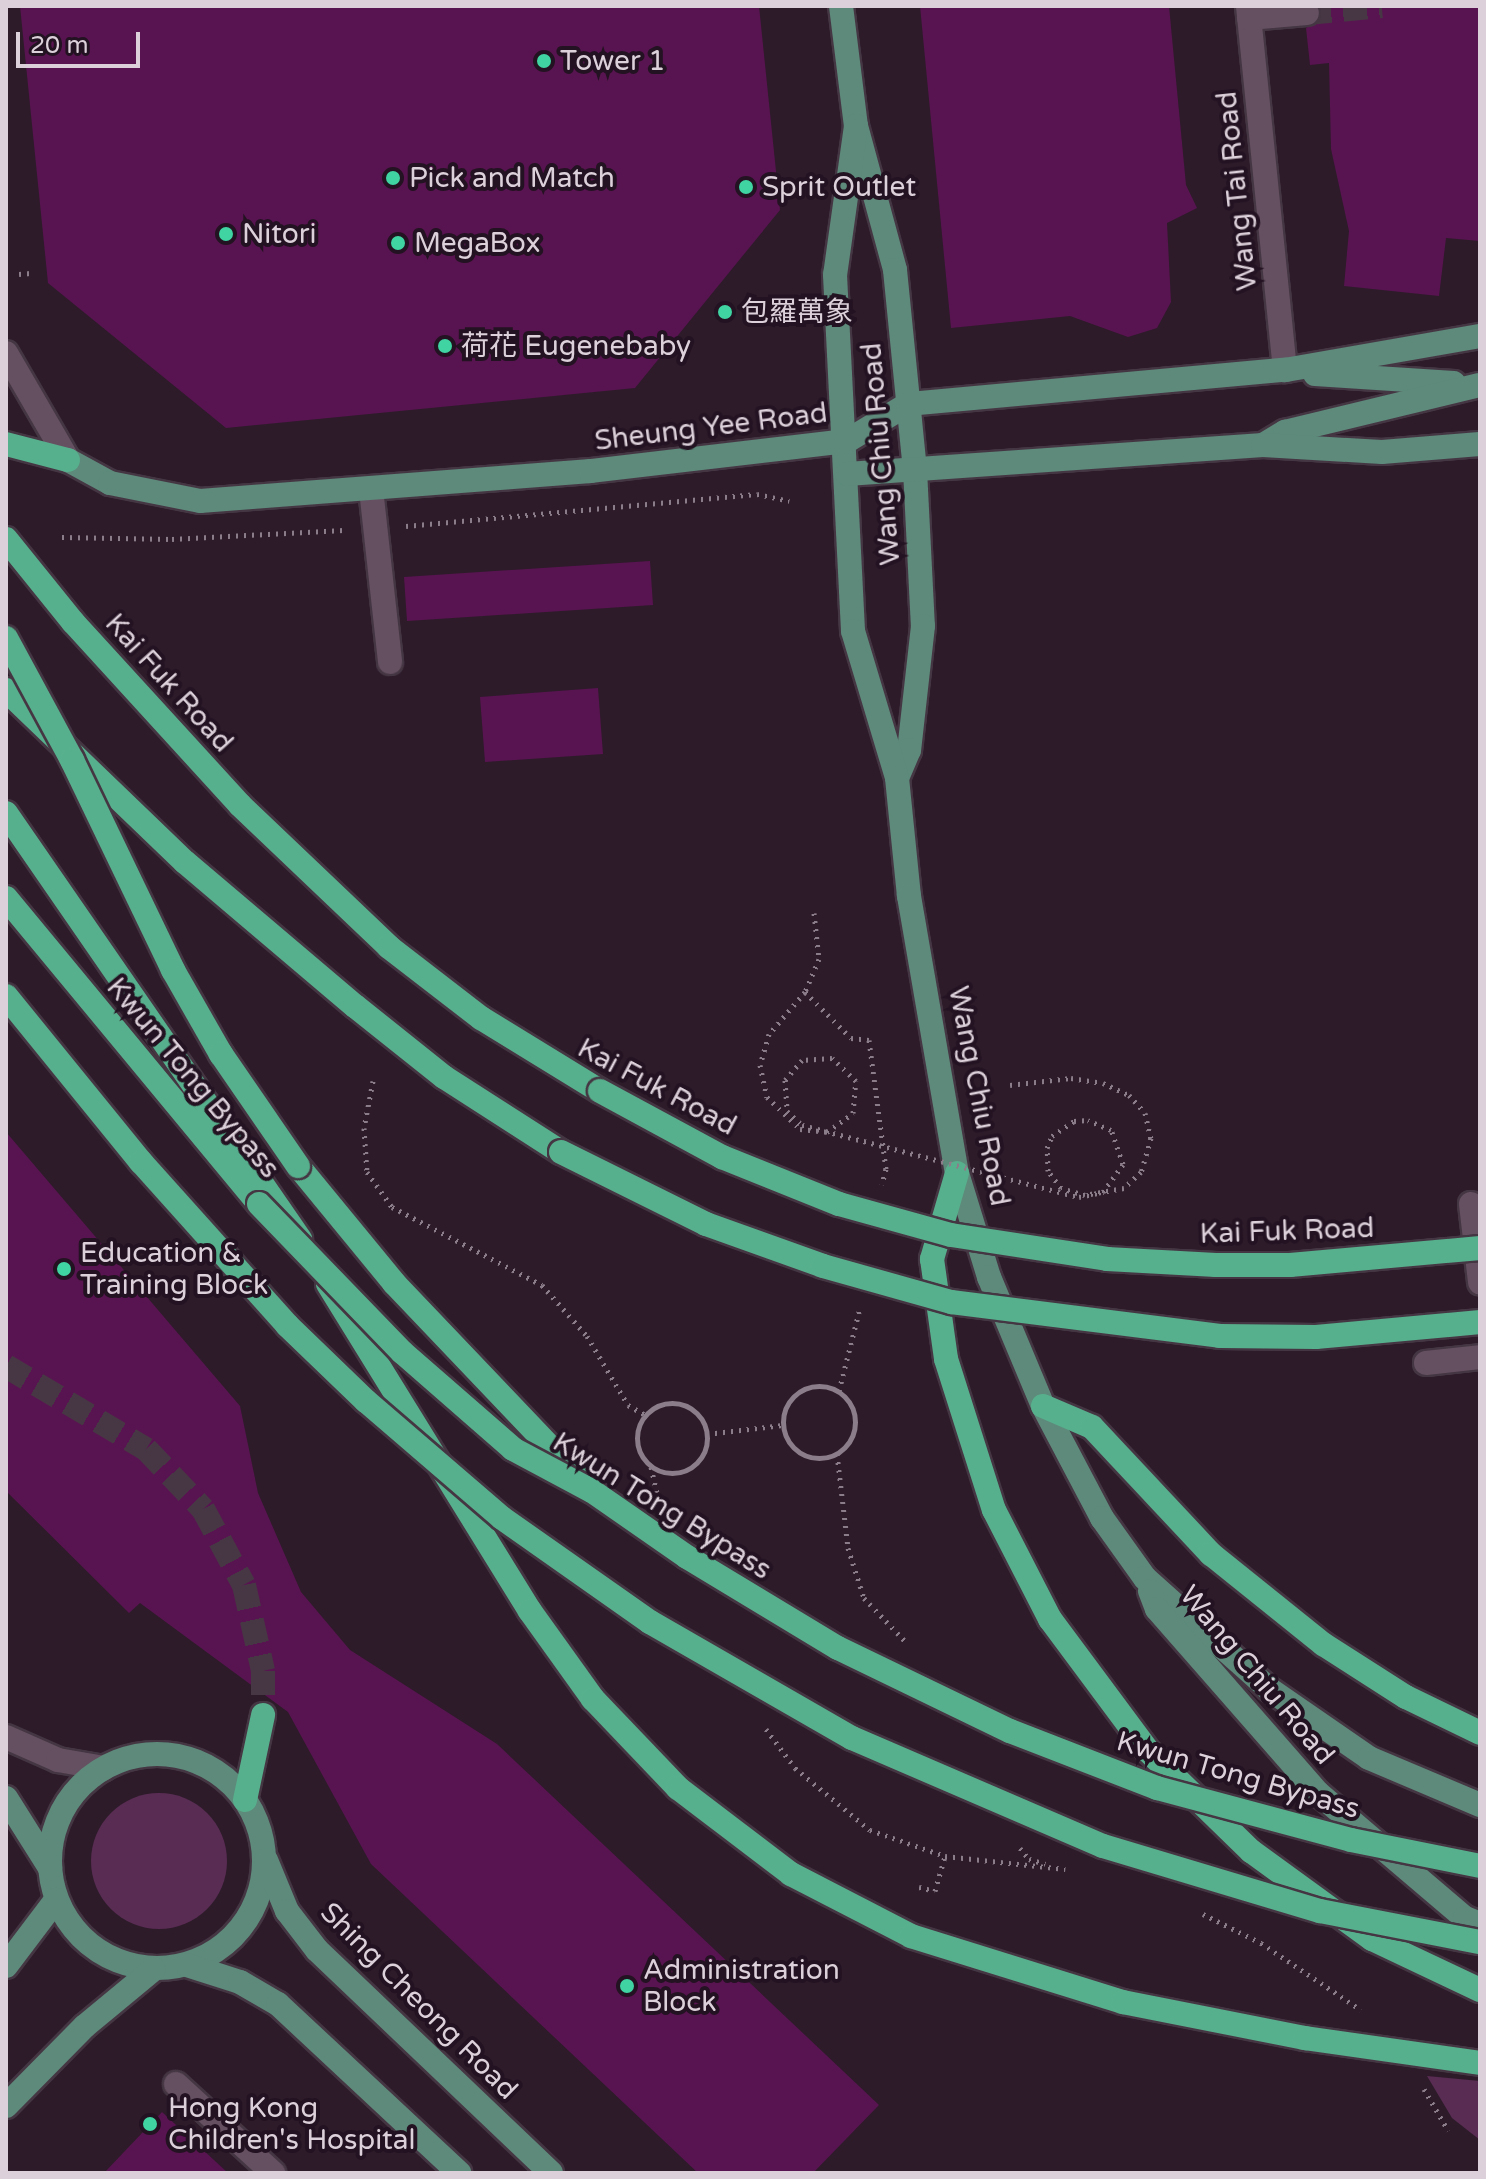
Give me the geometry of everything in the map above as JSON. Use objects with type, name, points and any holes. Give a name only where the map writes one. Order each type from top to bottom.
[{"type":"highway","points":[[6,444],[68,460]]},
{"type":"highway","name":"Kai Fuk Road","points":[[6,539],[73,622],[240,805],[389,947],[527,1049],[722,1157],[839,1204],[951,1235],[1107,1259],[1290,1265],[1480,1248]]},
{"type":"highway","points":[[6,638],[72,760],[173,970],[249,1097],[348,1231],[592,1491]]},
{"type":"highway","points":[[6,690],[185,862],[355,1006],[517,1126],[706,1224],[823,1266],[951,1302],[1205,1335],[1316,1337],[1480,1322]]},
{"type":"highway","points":[[6,813],[268,1187],[557,1652],[638,1749],[709,1814],[791,1874],[870,1918],[1019,1973],[1214,2022],[1480,2063]]},
{"type":"highway","name":"Kwun Tong Bypass","points":[[6,898],[178,1111],[331,1281],[402,1352],[513,1449],[592,1491],[771,1610],[1010,1731],[1230,1810],[1480,1866]]},
{"type":"highway","points":[[6,996],[161,1185],[310,1347],[502,1518],[650,1622],[852,1738],[1103,1846],[1320,1911],[1480,1942]]},
{"type":"highway","points":[[957,1173],[932,1259],[946,1359],[994,1510],[1050,1619],[1148,1751],[1251,1851],[1372,1939],[1480,1990]]},
{"type":"highway","points":[[1043,1406],[1092,1427],[1211,1554],[1323,1644],[1406,1697],[1480,1733]]},
{"type":"highway","points":[[245,1800],[263,1715]]},
{"type":"main road","name":"Wang Chiu Road","points":[[841,6],[856,126],[895,270],[915,470],[923,626],[909,750],[897,778]]},
{"type":"main road","name":"Wang Chiu Road","points":[[856,126],[835,275],[847,441],[853,631],[897,778],[909,896],[957,1173],[999,1304],[1043,1406],[1102,1518],[1145,1578],[1269,1689],[1369,1758],[1480,1805]]},
{"type":"main road","name":"Sheung Yee Road","points":[[68,460],[110,483],[200,501],[591,471],[847,441],[908,404],[1285,370],[1480,336]]},
{"type":"main road","points":[[1285,370],[1480,384]]},
{"type":"main road","points":[[1263,445],[1285,432],[1480,384]]},
{"type":"main road","points":[[847,474],[1263,445],[1382,452],[1480,444]]},
{"type":"main road","name":"Wang Chiu Road","points":[[1145,1578],[1157,1609],[1318,1793],[1465,1918],[1480,1924]]},
{"type":"main road","name":"Shing Cheong Road","points":[[265,1858],[255,1907],[237,1933],[212,1954],[187,1965],[154,1969],[130,1965],[91,1946],[56,1900],[51,1843],[66,1803],[104,1768],[144,1756],[186,1758],[212,1769],[245,1800],[287,1911],[317,1950],[551,2173]]},
{"type":"main road","name":"Shing Cheong Road","points":[[6,1798],[51,1870]]},
{"type":"main road","points":[[6,1966],[56,1900]]},
{"type":"main road","name":"Shing Cheong Road","points":[[187,1965],[240,1982],[278,2004],[459,2173]]},
{"type":"main road","points":[[6,2106],[85,2026],[154,1969]]},
{"type":"street","points":[[1249,12],[1307,13]]},
{"type":"street","name":"Wang Tai Road","points":[[1249,12],[1285,370]]},
{"type":"street","points":[[6,353],[68,460]]},
{"type":"street","points":[[371,489],[390,662]]},
{"type":"street","points":[[1471,1204],[1480,1282]]},
{"type":"street","points":[[1426,1363],[1480,1357]]},
{"type":"street","name":"Shing Cheong Road","points":[[6,1737],[58,1760],[104,1768]]},
{"type":"street","points":[[176,2084],[273,2173]]},
{"type":"path","points":[[19,274],[31,273]]},
{"type":"path","points":[[62,537],[172,539],[376,529],[739,495],[774,494],[789,501]]},
{"type":"path","points":[[814,913],[819,959],[805,992],[769,1034],[760,1065],[767,1097],[800,1129],[813,1132],[827,1132],[837,1128],[857,1103],[849,1071],[821,1056],[802,1060],[785,1080],[787,1111],[802,1125],[821,1132],[836,1135],[1079,1197],[1092,1197],[1103,1192],[1120,1175],[1122,1151],[1111,1130],[1088,1120],[1074,1121],[1052,1136],[1047,1148],[1048,1171],[1073,1192],[1085,1195],[1099,1195],[1124,1188],[1141,1172],[1150,1150],[1145,1113],[1118,1088],[1071,1078],[1010,1085]]},
{"type":"path","points":[[805,992],[851,1038],[869,1040]]},
{"type":"path","points":[[373,1081],[364,1128],[367,1172],[392,1207],[542,1285],[587,1336],[628,1405],[645,1415]]},
{"type":"path","points":[[816,1385],[848,1399],[856,1423],[846,1446],[825,1458],[800,1453],[782,1425],[795,1394],[816,1385]]},
{"type":"path","points":[[664,1404],[688,1407],[707,1434],[694,1466],[662,1473],[638,1449],[638,1425],[645,1415],[664,1404]]},
{"type":"path","points":[[707,1434],[782,1425]]},
{"type":"path","points":[[919,1887],[935,1891],[945,1856]]},
{"type":"path","points":[[1422,2085],[1448,2130]]},
{"type":"shaded area","points":[[159,1793],[185,1798],[207,1813],[222,1835],[227,1861],[222,1887],[207,1909],[185,1924],[159,1929],[133,1924],[111,1909],[96,1887],[91,1861],[96,1835],[111,1813],[133,1798]]},
{"type":"shaded area","points":[[1427,2076],[1480,2081],[1480,2140],[1452,2118]]},
{"type":"building","name":"MegaBox","points":[[20,6],[759,6],[780,210],[635,388],[226,428],[48,283]]},
{"type":"building","points":[[920,6],[1169,6],[1186,185],[1197,208],[1167,223],[1171,302],[1157,328],[1128,337],[1070,316],[951,328]]},
{"type":"building","points":[[1320,6],[1480,6],[1480,241],[1446,238],[1439,296],[1344,286],[1349,231],[1331,149],[1329,63],[1310,65],[1306,28],[1320,20]]},
{"type":"building","points":[[650,561],[653,605],[407,621],[404,577]]},
{"type":"building","points":[[598,688],[603,754],[485,762],[480,697]]},
{"type":"building","points":[[6,1132],[240,1406],[258,1493],[301,1592],[350,1650],[497,1744],[879,2105],[813,2173],[698,2173],[371,1864],[288,1712],[140,1603],[129,1613],[6,1491]]},
{"type":"building","points":[[162,2112],[228,2173],[104,2173]]},
{"type":"tunnel","points":[[1307,13],[1382,6]]},
{"type":"tunnel","points":[[6,1366],[146,1449],[203,1509],[244,1585],[263,1671],[263,1715]]},
{"type":"place","name":"Tower 1","points":[[544,61]]},
{"type":"place","name":"Pick and Match","points":[[393,178]]},
{"type":"place","name":"Sprit Outlet","points":[[746,187]]},
{"type":"place","name":"Nitori","points":[[226,234]]},
{"type":"place","name":"MegaBox","points":[[398,243]]},
{"type":"place","name":"包羅萬象","points":[[725,312]]},
{"type":"place","name":"荷花 Eugenebaby","points":[[445,346]]},
{"type":"place","name":"Education & Training Block","points":[[64,1269]]},
{"type":"place","name":"Administration Block","points":[[627,1986]]},
{"type":"place","name":"Hong Kong Children's Hospital","points":[[150,2124]]}]
